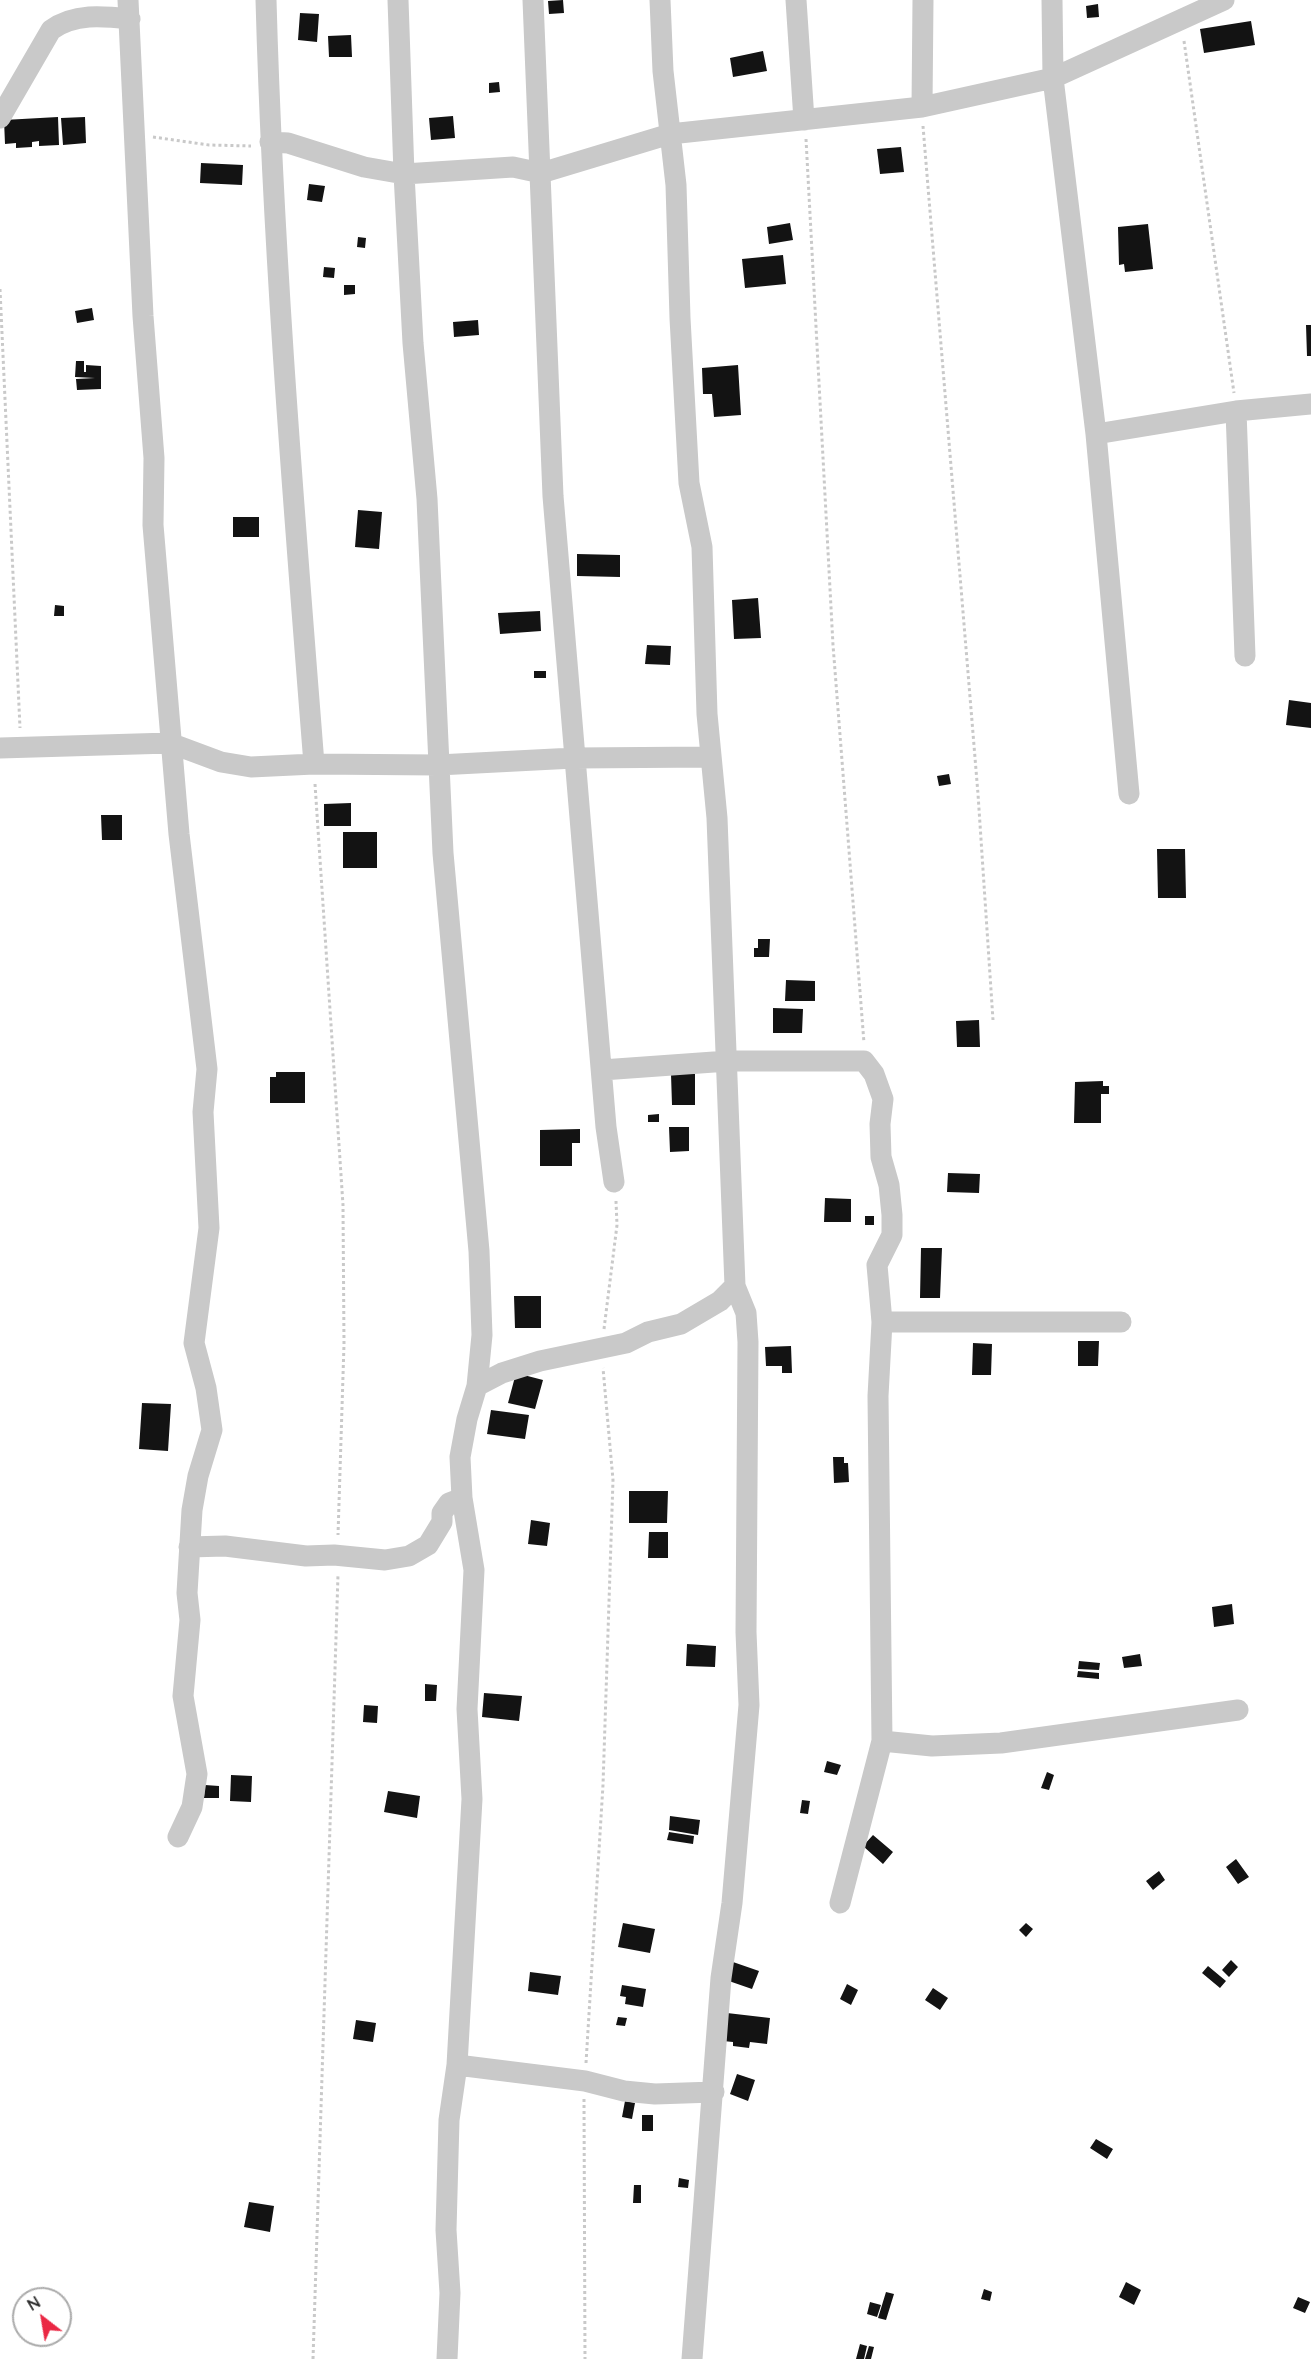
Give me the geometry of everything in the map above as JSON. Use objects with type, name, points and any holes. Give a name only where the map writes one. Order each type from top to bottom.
[{"type":"street","points":[[266,0],[270,142],[283,364],[314,764]]},
{"type":"street","points":[[398,0],[404,174],[413,343],[427,499],[438,765],[453,982],[479,1251],[482,1335],[477,1386],[467,1419],[460,1457],[462,1498],[474,1570],[467,1709],[472,1799],[457,2065],[449,2120],[446,2230],[450,2293],[447,2359]]},
{"type":"street","points":[[533,0],[553,496],[574,758],[614,1182]]},
{"type":"street","points":[[660,0],[660,27],[676,185],[680,318],[689,483],[702,548],[707,714],[717,818],[728,1061],[735,1286],[746,1313],[748,1342],[746,1632],[749,1705],[732,1903],[721,1978],[692,2359]]},
{"type":"street","points":[[796,0],[804,120]]},
{"type":"street","points":[[922,106],[923,0]]},
{"type":"street","points":[[1052,0],[1053,78],[1096,434],[1129,794]]},
{"type":"street","points":[[270,142],[288,143],[364,167],[404,174],[513,167],[541,173],[670,134],[922,106],[1053,78],[1224,0]]},
{"type":"street","points":[[0,118],[51,30],[60,23],[129,10],[143,316],[154,459],[153,525],[170,743],[207,1069],[203,1112],[209,1228],[194,1343],[206,1388],[213,1430],[198,1476],[192,1510],[189,1547],[190,1620],[183,1696],[197,1774],[192,1807],[178,1837]]},
{"type":"street","points":[[1096,434],[1236,411],[1311,404]]},
{"type":"street","points":[[1236,411],[1245,656]]},
{"type":"street","points":[[10,748],[170,743],[221,762],[251,767],[314,764],[438,765],[574,758],[711,757]]},
{"type":"street","points":[[602,1070],[728,1061],[864,1061],[874,1074],[883,1099],[880,1124],[881,1157],[889,1185],[892,1235],[877,1265],[882,1322],[878,1396],[882,1741],[840,1903]]},
{"type":"street","points":[[477,1386],[502,1373],[540,1361],[626,1342],[648,1332],[681,1324],[720,1301],[735,1286]]},
{"type":"street","points":[[882,1322],[1121,1322]]},
{"type":"street","points":[[189,1547],[225,1546],[306,1556],[334,1555],[385,1560],[409,1556],[428,1545],[442,1522],[442,1513],[450,1503],[462,1498]]},
{"type":"street","points":[[882,1741],[932,1746],[1001,1743],[1238,1710]]},
{"type":"street","points":[[457,2065],[585,2081],[624,2091],[655,2094],[714,2092]]},
{"type":"path","points":[[1181,20],[1236,411]]},
{"type":"path","points":[[922,106],[977,782],[993,1020]]},
{"type":"path","points":[[804,120],[833,645],[864,1061]]},
{"type":"path","points":[[136,134],[226,146],[244,147],[270,142]]},
{"type":"path","points":[[0,289],[10,748]]},
{"type":"path","points":[[585,2359],[583,2127],[603,1785],[613,1480],[602,1347],[617,1225],[614,1182]]},
{"type":"building","points":[[563,0],[564,13],[549,14],[548,1]]},
{"type":"building","points":[[1098,4],[1099,17],[1087,18],[1086,6]]},
{"type":"building","points":[[300,13],[319,14],[317,42],[298,40]]},
{"type":"building","points":[[1251,21],[1255,45],[1204,53],[1200,29]]},
{"type":"building","points":[[351,35],[352,57],[329,57],[328,36]]},
{"type":"building","points":[[763,51],[767,71],[733,77],[730,58]]},
{"type":"building","points":[[499,82],[500,92],[489,93],[489,83]]},
{"type":"building","points":[[453,116],[455,138],[431,140],[429,118]]},
{"type":"building","points":[[58,117],[59,145],[39,146],[39,141],[32,142],[32,147],[16,148],[16,143],[5,144],[4,120]]},
{"type":"building","points":[[85,117],[86,143],[63,145],[61,118]]},
{"type":"building","points":[[901,147],[904,172],[880,174],[877,149]]},
{"type":"building","points":[[201,163],[243,165],[242,185],[200,183]]},
{"type":"building","points":[[309,184],[325,186],[322,202],[307,200]]},
{"type":"building","points":[[790,223],[793,240],[769,244],[767,227]]},
{"type":"building","points":[[1148,224],[1153,269],[1125,272],[1124,264],[1119,265],[1118,227]]},
{"type":"building","points":[[358,237],[366,238],[365,248],[357,247]]},
{"type":"building","points":[[783,255],[786,284],[745,288],[742,259]]},
{"type":"building","points":[[324,267],[335,268],[334,278],[323,277]]},
{"type":"building","points":[[344,285],[355,285],[355,294],[344,295]]},
{"type":"building","points":[[92,308],[94,320],[77,323],[75,311]]},
{"type":"building","points":[[478,320],[479,335],[454,337],[453,322]]},
{"type":"building","points":[[1306,325],[1311,325],[1311,356],[1307,356]]},
{"type":"building","points":[[76,361],[84,361],[84,372],[86,372],[86,365],[101,366],[101,389],[77,390],[76,379],[95,378],[75,377]]},
{"type":"building","points":[[738,365],[741,415],[714,417],[712,394],[703,394],[702,368]]},
{"type":"building","points":[[358,510],[382,512],[379,549],[355,547]]},
{"type":"building","points":[[233,517],[259,517],[259,537],[233,537]]},
{"type":"building","points":[[577,554],[620,555],[620,577],[577,576]]},
{"type":"building","points":[[758,598],[761,638],[734,639],[732,600]]},
{"type":"building","points":[[55,605],[64,606],[64,616],[54,616]]},
{"type":"building","points":[[540,611],[541,631],[500,634],[498,613]]},
{"type":"building","points":[[647,645],[671,646],[670,665],[645,664]]},
{"type":"building","points":[[534,671],[546,671],[546,678],[534,678]]},
{"type":"building","points":[[1289,700],[1311,703],[1311,728],[1286,725]]},
{"type":"building","points":[[949,774],[951,784],[939,786],[937,776]]},
{"type":"building","points":[[351,803],[351,826],[324,826],[324,804]]},
{"type":"building","points":[[101,815],[122,815],[122,840],[102,840]]},
{"type":"building","points":[[343,832],[377,832],[377,868],[343,868]]},
{"type":"building","points":[[1157,849],[1185,849],[1186,898],[1158,898]]},
{"type":"building","points":[[758,939],[770,939],[769,957],[754,957],[754,948],[758,948]]},
{"type":"building","points":[[786,980],[815,981],[815,1001],[785,1001]]},
{"type":"building","points":[[773,1008],[803,1009],[802,1033],[773,1033]]},
{"type":"building","points":[[979,1020],[980,1047],[957,1047],[956,1021]]},
{"type":"building","points":[[276,1072],[305,1072],[305,1103],[270,1103],[270,1077],[276,1077]]},
{"type":"building","points":[[671,1074],[695,1074],[695,1105],[672,1105]]},
{"type":"building","points":[[1103,1081],[1103,1086],[1109,1086],[1109,1094],[1101,1094],[1101,1123],[1074,1123],[1075,1082]]},
{"type":"building","points":[[659,1114],[659,1122],[648,1122],[648,1115]]},
{"type":"building","points":[[669,1127],[689,1127],[689,1151],[670,1152]]},
{"type":"building","points":[[580,1129],[580,1143],[572,1143],[572,1166],[540,1166],[540,1130]]},
{"type":"building","points":[[948,1173],[980,1174],[979,1193],[947,1192]]},
{"type":"building","points":[[825,1198],[851,1199],[851,1222],[824,1222]]},
{"type":"building","points":[[865,1216],[874,1216],[874,1225],[865,1225]]},
{"type":"building","points":[[921,1248],[942,1248],[940,1298],[920,1298]]},
{"type":"building","points":[[514,1296],[541,1296],[541,1328],[515,1328]]},
{"type":"building","points":[[1078,1341],[1099,1341],[1098,1366],[1078,1366]]},
{"type":"building","points":[[973,1343],[992,1344],[991,1375],[972,1375]]},
{"type":"building","points":[[791,1346],[792,1373],[782,1373],[782,1366],[766,1366],[765,1347]]},
{"type":"building","points":[[516,1373],[543,1380],[535,1409],[508,1403]]},
{"type":"building","points":[[142,1403],[171,1404],[168,1451],[139,1449]]},
{"type":"building","points":[[491,1410],[529,1415],[525,1439],[487,1434]]},
{"type":"building","points":[[833,1457],[844,1457],[844,1463],[848,1463],[849,1482],[834,1483]]},
{"type":"building","points":[[629,1491],[668,1491],[667,1523],[629,1523]]},
{"type":"building","points":[[531,1520],[550,1523],[547,1546],[528,1544]]},
{"type":"building","points":[[649,1532],[668,1532],[668,1558],[648,1558]]},
{"type":"building","points":[[1232,1604],[1234,1624],[1214,1627],[1212,1607]]},
{"type":"building","points":[[687,1644],[716,1646],[715,1667],[686,1666]]},
{"type":"building","points":[[1140,1654],[1142,1666],[1124,1668],[1122,1657]]},
{"type":"building","points":[[1079,1661],[1100,1663],[1099,1670],[1078,1669]]},
{"type":"building","points":[[1078,1671],[1099,1673],[1099,1679],[1077,1677]]},
{"type":"building","points":[[425,1684],[437,1685],[436,1701],[425,1701]]},
{"type":"building","points":[[484,1693],[522,1696],[519,1721],[482,1717]]},
{"type":"building","points":[[364,1705],[378,1706],[377,1723],[363,1722]]},
{"type":"building","points":[[827,1761],[841,1765],[837,1775],[824,1772]]},
{"type":"building","points":[[1047,1772],[1054,1775],[1049,1790],[1041,1788]]},
{"type":"building","points":[[231,1775],[252,1776],[251,1802],[230,1801]]},
{"type":"building","points":[[205,1785],[219,1786],[219,1798],[204,1798]]},
{"type":"building","points":[[388,1791],[420,1796],[417,1818],[384,1812]]},
{"type":"building","points":[[802,1800],[810,1801],[808,1814],[800,1813]]},
{"type":"building","points":[[670,1816],[700,1820],[698,1835],[669,1830]]},
{"type":"building","points":[[669,1832],[694,1836],[693,1844],[667,1840]]},
{"type":"building","points":[[873,1835],[893,1852],[883,1864],[863,1846]]},
{"type":"building","points":[[1236,1859],[1249,1877],[1238,1884],[1226,1867]]},
{"type":"building","points":[[1159,1871],[1165,1880],[1153,1890],[1146,1881]]},
{"type":"building","points":[[623,1923],[655,1929],[650,1953],[618,1947]]},
{"type":"building","points":[[1026,1923],[1033,1929],[1026,1937],[1019,1930]]},
{"type":"building","points":[[1231,1960],[1238,1967],[1229,1977],[1222,1970]]},
{"type":"building","points":[[733,1962],[759,1971],[752,1989],[726,1980]]},
{"type":"building","points":[[1208,1966],[1226,1981],[1220,1988],[1202,1973]]},
{"type":"building","points":[[530,1972],[561,1976],[558,1995],[528,1991]]},
{"type":"building","points":[[847,1984],[858,1990],[851,2005],[840,1999]]},
{"type":"building","points":[[622,1985],[646,1989],[643,2007],[625,2004],[626,1997],[620,1996]]},
{"type":"building","points":[[933,1988],[948,1998],[940,2010],[925,2000]]},
{"type":"building","points":[[727,2013],[770,2018],[767,2044],[750,2042],[749,2048],[733,2046],[733,2042],[723,2041]]},
{"type":"building","points":[[618,2017],[627,2018],[625,2026],[616,2025]]},
{"type":"building","points":[[356,2020],[376,2023],[373,2042],[353,2039]]},
{"type":"building","points":[[737,2074],[755,2080],[748,2101],[730,2094]]},
{"type":"building","points":[[625,2101],[635,2103],[632,2119],[622,2117]]},
{"type":"building","points":[[642,2115],[653,2115],[653,2131],[642,2131]]},
{"type":"building","points":[[1096,2139],[1113,2149],[1107,2159],[1090,2148]]},
{"type":"building","points":[[679,2178],[689,2180],[688,2188],[678,2187]]},
{"type":"building","points":[[634,2185],[641,2185],[641,2203],[633,2203]]},
{"type":"building","points":[[249,2202],[274,2206],[270,2232],[244,2227]]},
{"type":"building","points":[[1126,2282],[1141,2290],[1134,2305],[1119,2297]]},
{"type":"building","points":[[984,2289],[992,2292],[990,2301],[981,2299]]},
{"type":"building","points":[[886,2292],[894,2294],[886,2320],[878,2318]]},
{"type":"building","points":[[1298,2297],[1310,2302],[1305,2313],[1293,2308]]},
{"type":"building","points":[[870,2302],[881,2305],[877,2317],[867,2314]]},
{"type":"building","points":[[860,2344],[867,2346],[864,2359],[856,2359]]},
{"type":"building","points":[[869,2346],[874,2347],[871,2359],[865,2359]]}]
